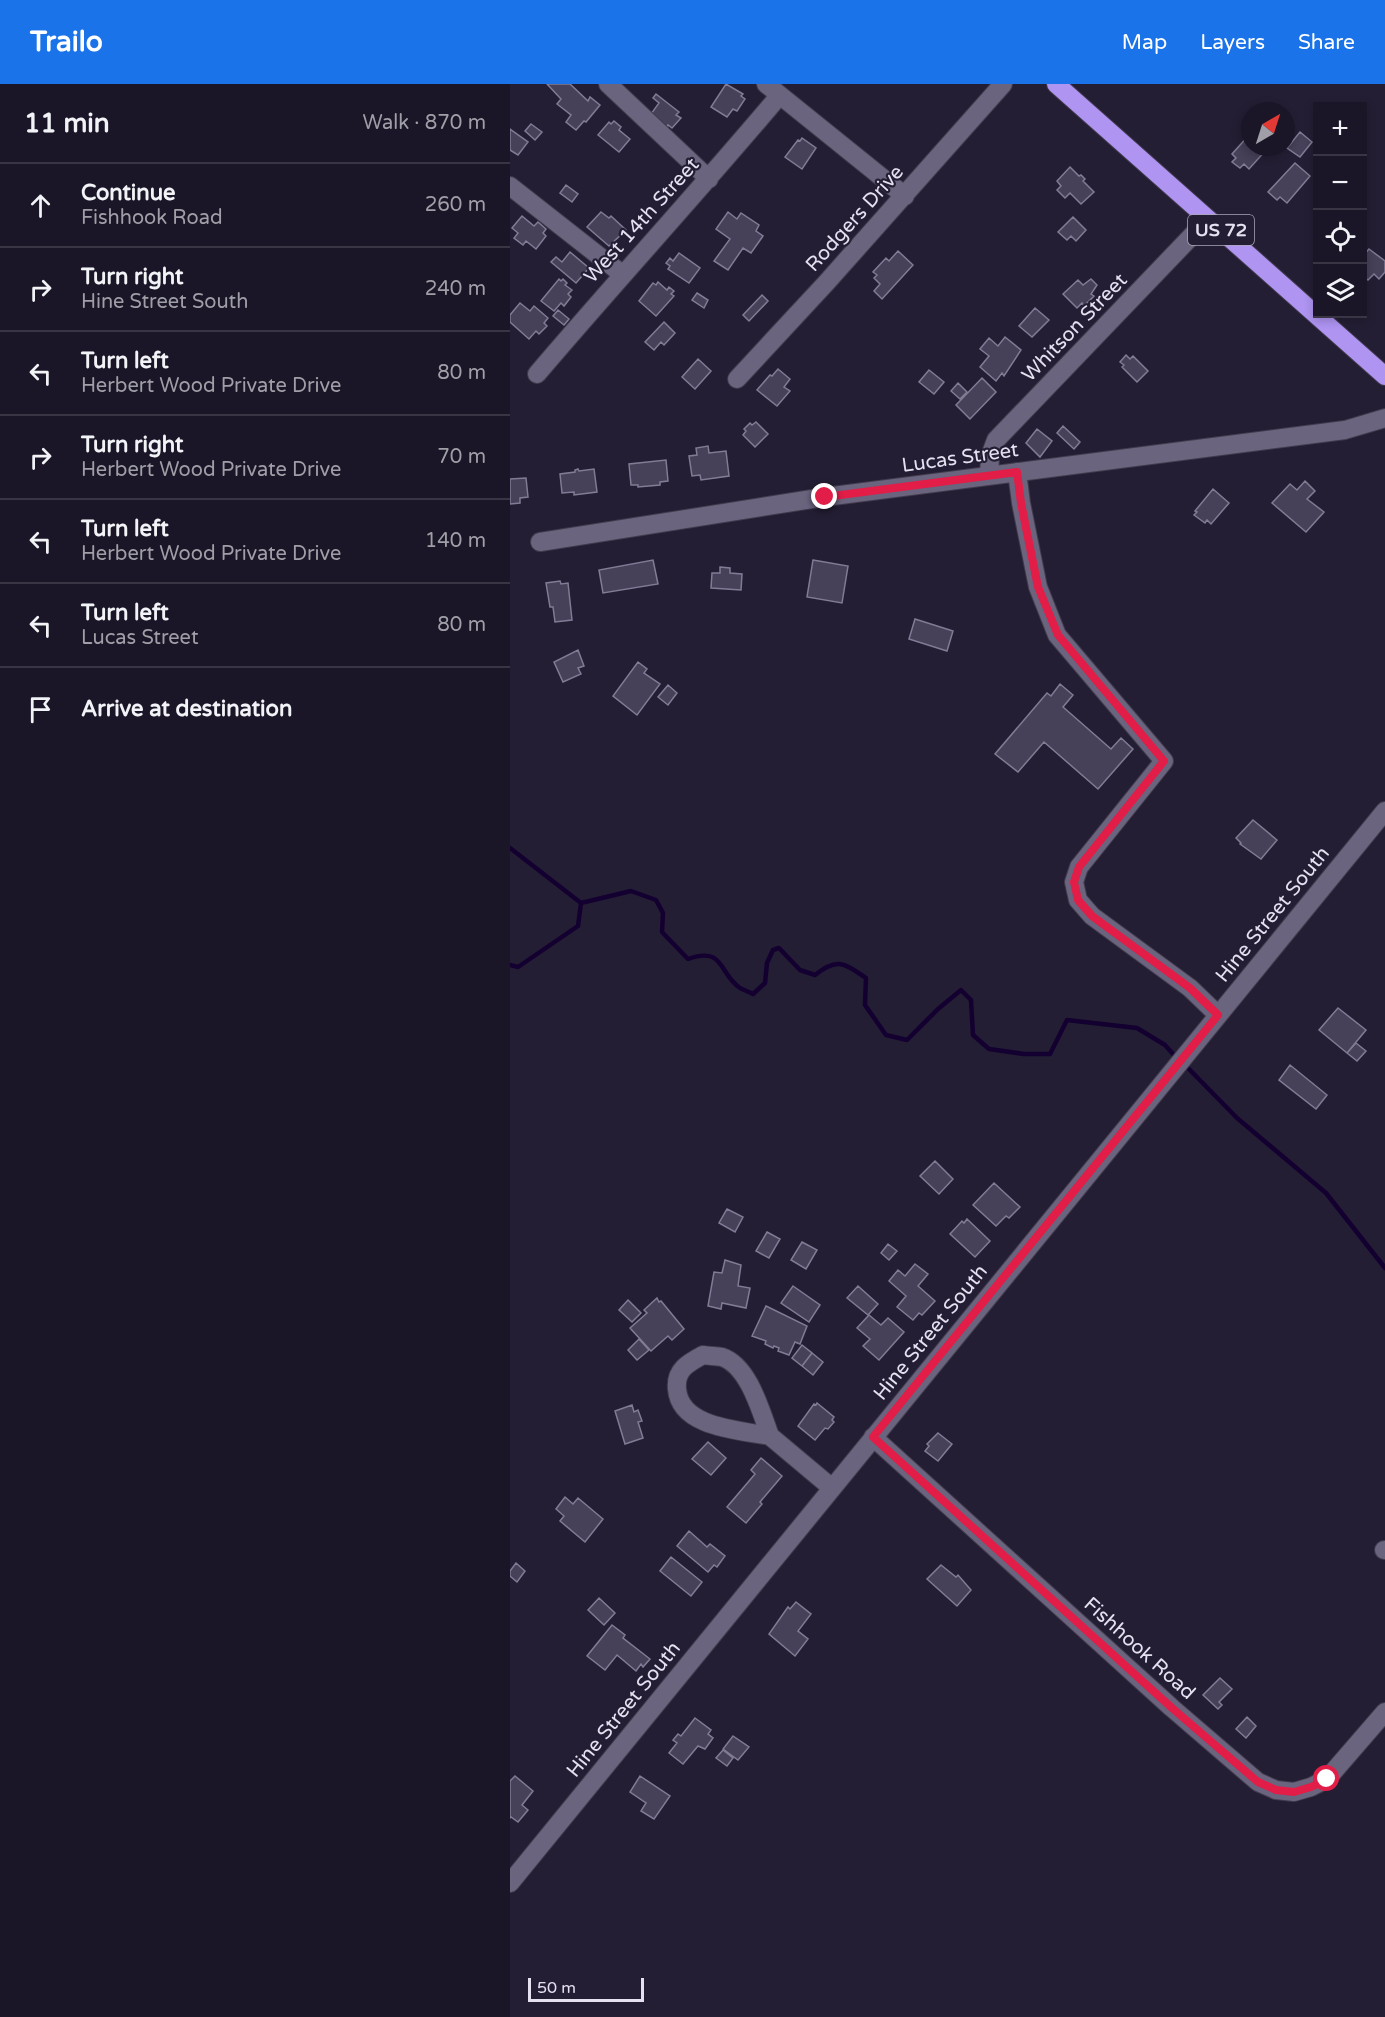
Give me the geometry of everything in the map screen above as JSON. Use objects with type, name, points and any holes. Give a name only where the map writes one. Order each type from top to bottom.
[{"type":"highway","name":"US 72","points":[[1056,84],[1385,376]]},
{"type":"street","points":[[608,84],[709,179]]},
{"type":"street","name":"Rodgers Drive","points":[[737,379],[905,196],[1003,84]]},
{"type":"street","points":[[773,90],[905,196]]},
{"type":"street","name":"West 14th Street","points":[[537,374],[622,274],[709,179],[773,90]]},
{"type":"street","points":[[510,186],[622,274]]},
{"type":"street","name":"Whitson Street","points":[[989,475],[990,456],[996,440],[1208,219]]},
{"type":"street","name":"Lucas Street","points":[[540,542],[825,497],[1345,430],[1385,418]]},
{"type":"street","points":[[1017,472],[1038,587],[1058,635],[1164,761],[1079,867],[1074,882],[1078,900],[1092,916],[1190,988],[1218,1015]]},
{"type":"street","name":"Hine Street South","points":[[510,1883],[1385,812]]},
{"type":"street","points":[[770,1436],[706,1422],[690,1415],[678,1401],[676,1381],[686,1364],[703,1355],[723,1358],[739,1368],[749,1385],[770,1436],[832,1488]]},
{"type":"street","name":"Fishhook Road","points":[[873,1437],[1258,1782],[1276,1790],[1294,1792],[1327,1779],[1385,1712]]},
{"type":"building","points":[[547,84],[570,84],[588,101],[590,97],[600,105],[576,130],[566,122],[571,115],[557,104],[561,99]]},
{"type":"building","points":[[726,84],[743,94],[741,96],[745,99],[737,111],[733,109],[727,117],[711,107]]},
{"type":"building","points":[[656,94],[679,112],[676,115],[681,118],[672,128],[668,125],[667,127],[651,114],[659,103],[653,98]]},
{"type":"building","points":[[614,121],[621,127],[619,130],[630,139],[619,152],[598,135],[609,122],[611,124]]},
{"type":"building","points":[[531,124],[542,132],[535,140],[525,131]]},
{"type":"building","points":[[510,129],[528,142],[518,155],[510,150]]},
{"type":"building","points":[[1300,132],[1312,142],[1300,157],[1295,154],[1295,138]]},
{"type":"building","points":[[802,138],[816,148],[802,169],[785,157]]},
{"type":"building","points":[[1241,144],[1241,156],[1261,156],[1249,169],[1244,164],[1240,168],[1232,162],[1236,158],[1232,154]]},
{"type":"building","points":[[1295,163],[1310,176],[1287,203],[1280,197],[1277,200],[1268,192]]},
{"type":"building","points":[[1070,167],[1085,179],[1083,181],[1094,192],[1081,204],[1070,193],[1065,198],[1057,190],[1061,186],[1057,181]]},
{"type":"building","points":[[566,185],[578,194],[572,202],[560,193]]},
{"type":"building","points":[[601,212],[609,218],[611,216],[626,230],[609,246],[587,227]]},
{"type":"building","points":[[728,212],[737,219],[741,213],[759,225],[756,231],[763,236],[751,253],[743,248],[728,270],[714,261],[730,239],[716,229]]},
{"type":"building","points":[[522,216],[534,226],[538,222],[546,229],[543,233],[546,236],[536,249],[526,241],[523,245],[514,238],[518,233],[512,228]]},
{"type":"building","points":[[1073,217],[1086,230],[1076,241],[1071,236],[1067,240],[1058,232]]},
{"type":"building","points":[[1369,249],[1385,261],[1385,272],[1379,279],[1374,274],[1367,279],[1367,251]]},
{"type":"building","points":[[898,251],[913,265],[882,299],[874,291],[880,284],[874,278],[877,275],[873,272],[886,258],[889,261]]},
{"type":"building","points":[[570,252],[589,268],[576,283],[551,262],[556,257],[562,262]]},
{"type":"building","points":[[679,253],[700,268],[689,283],[668,269],[670,266],[666,263],[670,258],[673,261]]},
{"type":"building","points":[[559,279],[561,281],[563,279],[567,283],[565,285],[572,290],[568,294],[571,297],[564,306],[561,303],[554,311],[541,301]]},
{"type":"building","points":[[1091,279],[1097,285],[1091,294],[1094,296],[1084,306],[1082,303],[1077,308],[1063,294],[1078,280],[1083,285]]},
{"type":"building","points":[[658,282],[667,290],[669,287],[674,291],[671,294],[674,296],[656,316],[639,301],[653,283],[656,285]]},
{"type":"building","points":[[697,293],[708,300],[704,308],[692,300]]},
{"type":"building","points":[[762,295],[768,301],[749,321],[743,315]]},
{"type":"building","points":[[520,303],[530,311],[534,306],[548,318],[544,323],[547,326],[539,334],[536,331],[529,339],[510,322],[510,315]]},
{"type":"building","points":[[1035,308],[1049,320],[1032,337],[1019,326]]},
{"type":"building","points":[[558,310],[569,319],[564,325],[553,316]]},
{"type":"building","points":[[664,322],[675,333],[664,345],[661,342],[654,350],[645,342]]},
{"type":"building","points":[[1005,337],[1021,350],[1004,376],[1002,373],[996,381],[980,367],[989,356],[980,349],[989,338],[998,346]]},
{"type":"building","points":[[1126,355],[1130,359],[1133,356],[1148,371],[1137,382],[1122,367],[1124,365],[1120,362]]},
{"type":"building","points":[[698,359],[711,371],[695,389],[682,377]]},
{"type":"building","points":[[778,369],[790,379],[784,387],[790,391],[777,406],[757,390]]},
{"type":"building","points":[[929,370],[944,382],[934,394],[919,382]]},
{"type":"building","points":[[982,378],[996,392],[970,419],[956,405]]},
{"type":"building","points":[[958,383],[967,392],[960,399],[951,391]]},
{"type":"building","points":[[756,422],[768,434],[755,447],[743,435],[746,431],[744,429],[750,423],[752,425]]},
{"type":"building","points":[[1063,426],[1080,442],[1074,449],[1057,433]]},
{"type":"building","points":[[1037,429],[1052,441],[1040,457],[1026,443]]},
{"type":"building","points":[[708,446],[709,453],[726,451],[729,476],[701,480],[700,475],[692,476],[689,456],[697,455],[696,448]]},
{"type":"building","points":[[666,460],[668,481],[660,482],[660,485],[638,487],[638,485],[631,485],[629,464]]},
{"type":"building","points":[[578,469],[579,471],[594,469],[597,492],[574,495],[574,492],[562,493],[560,474],[575,472]]},
{"type":"building","points":[[526,478],[528,497],[520,498],[520,503],[510,504],[510,479]]},
{"type":"building","points":[[1305,481],[1315,491],[1307,499],[1324,512],[1306,532],[1272,503],[1290,484],[1297,490]]},
{"type":"building","points":[[1213,489],[1229,503],[1211,524],[1207,520],[1205,523],[1194,515]]},
{"type":"building","points":[[653,560],[658,584],[603,593],[599,570]]},
{"type":"building","points":[[813,560],[848,566],[842,603],[807,597]]},
{"type":"building","points":[[720,567],[730,568],[730,573],[742,574],[741,590],[711,588],[712,573],[720,573]]},
{"type":"building","points":[[560,581],[561,584],[568,583],[572,620],[555,622],[546,583]]},
{"type":"building","points":[[915,619],[953,631],[947,651],[909,639]]},
{"type":"building","points":[[578,650],[584,666],[578,668],[581,674],[563,682],[554,662]]},
{"type":"building","points":[[638,662],[647,669],[644,673],[660,684],[637,715],[613,696]]},
{"type":"building","points":[[1060,684],[1073,695],[1063,707],[1111,749],[1121,738],[1133,749],[1098,789],[1044,742],[1018,772],[995,754],[1047,693],[1051,696]]},
{"type":"building","points":[[668,685],[677,693],[668,705],[658,697]]},
{"type":"building","points":[[1253,820],[1277,840],[1261,859],[1240,844],[1236,838]]},
{"type":"building","points":[[1338,1008],[1366,1030],[1347,1053],[1319,1030]]},
{"type":"building","points":[[1356,1043],[1366,1051],[1357,1061],[1347,1053]]},
{"type":"building","points":[[1290,1065],[1327,1095],[1316,1109],[1279,1080]]},
{"type":"building","points":[[935,1161],[953,1179],[939,1194],[920,1176]]},
{"type":"building","points":[[994,1183],[1020,1207],[996,1226],[973,1205]]},
{"type":"building","points":[[727,1209],[743,1217],[735,1232],[719,1223]]},
{"type":"building","points":[[967,1219],[990,1241],[975,1257],[950,1234],[962,1221],[964,1223]]},
{"type":"building","points":[[767,1232],[780,1239],[769,1258],[756,1251]]},
{"type":"building","points":[[802,1242],[817,1250],[806,1269],[791,1260]]},
{"type":"building","points":[[888,1244],[897,1251],[889,1260],[881,1253]]},
{"type":"building","points":[[725,1260],[741,1265],[738,1286],[750,1288],[746,1308],[722,1303],[721,1309],[708,1306],[714,1272],[722,1273]]},
{"type":"building","points":[[915,1264],[928,1274],[918,1286],[935,1301],[922,1315],[919,1313],[913,1320],[897,1307],[906,1296],[889,1281],[898,1270],[905,1276]]},
{"type":"building","points":[[793,1286],[820,1305],[809,1322],[781,1303]]},
{"type":"building","points":[[858,1286],[878,1304],[868,1315],[847,1298]]},
{"type":"building","points":[[657,1298],[684,1329],[672,1340],[668,1336],[651,1351],[630,1328],[647,1313],[644,1310]]},
{"type":"building","points":[[628,1300],[641,1313],[632,1322],[619,1310]]},
{"type":"building","points":[[766,1306],[807,1326],[800,1344],[795,1342],[789,1355],[778,1351],[779,1348],[765,1344],[766,1341],[752,1336]]},
{"type":"building","points":[[869,1315],[881,1325],[888,1318],[904,1332],[879,1360],[863,1346],[870,1339],[857,1328]]},
{"type":"building","points":[[639,1339],[649,1350],[637,1360],[628,1350]]},
{"type":"building","points":[[802,1345],[812,1353],[802,1366],[792,1358]]},
{"type":"building","points":[[812,1353],[823,1362],[813,1375],[802,1366]]},
{"type":"building","points":[[817,1403],[834,1417],[832,1420],[834,1422],[828,1429],[825,1428],[815,1440],[798,1426]]},
{"type":"building","points":[[632,1405],[634,1412],[638,1410],[642,1421],[638,1422],[643,1438],[625,1444],[615,1411]]},
{"type":"building","points":[[938,1433],[952,1444],[938,1461],[925,1451],[929,1446],[927,1444]]},
{"type":"building","points":[[708,1442],[726,1458],[711,1475],[692,1459]]},
{"type":"building","points":[[761,1458],[782,1476],[746,1523],[727,1507],[755,1474],[751,1470]]},
{"type":"building","points":[[565,1497],[573,1504],[578,1498],[603,1519],[585,1542],[560,1521],[564,1516],[556,1509]]},
{"type":"building","points":[[689,1531],[707,1547],[710,1544],[725,1556],[717,1567],[714,1565],[708,1572],[677,1546]]},
{"type":"building","points":[[671,1557],[702,1582],[691,1596],[660,1571]]},
{"type":"building","points":[[516,1563],[525,1571],[517,1582],[510,1576],[510,1571]]},
{"type":"building","points":[[941,1565],[956,1577],[958,1575],[971,1590],[957,1606],[927,1579]]},
{"type":"building","points":[[599,1598],[615,1613],[604,1625],[588,1610]]},
{"type":"building","points":[[796,1602],[811,1614],[798,1631],[808,1639],[795,1656],[769,1634],[788,1607],[790,1609]]},
{"type":"building","points":[[612,1625],[625,1635],[623,1638],[650,1659],[643,1667],[641,1664],[636,1671],[617,1655],[605,1670],[587,1656]]},
{"type":"building","points":[[1220,1678],[1232,1689],[1219,1702],[1222,1705],[1218,1709],[1203,1695]]},
{"type":"building","points":[[1247,1717],[1256,1726],[1246,1738],[1236,1729]]},
{"type":"building","points":[[695,1718],[711,1730],[708,1734],[713,1738],[705,1749],[698,1746],[683,1764],[669,1753],[677,1743],[673,1740],[678,1734],[681,1736]]},
{"type":"building","points":[[733,1736],[749,1747],[738,1760],[723,1749]]},
{"type":"building","points":[[723,1750],[733,1758],[727,1766],[716,1758]]},
{"type":"building","points":[[515,1776],[533,1791],[522,1805],[528,1810],[518,1822],[510,1818],[510,1781]]},
{"type":"building","points":[[640,1776],[670,1796],[654,1819],[641,1811],[646,1803],[630,1792]]},
{"type":"waterway","points":[[510,848],[581,903]]},
{"type":"waterway","points":[[581,903],[631,891],[656,900],[663,913],[662,932],[688,959],[700,956],[715,959],[733,982],[753,994],[765,983],[767,963],[773,950],[779,948],[800,970],[815,975],[835,964],[846,966],[866,978],[865,1005],[886,1035],[907,1040],[961,990],[971,1000],[973,1035],[989,1049],[1024,1054],[1050,1054],[1067,1020],[1137,1028],[1165,1045],[1173,1054]]},
{"type":"waterway","points":[[510,965],[518,967],[578,926],[581,903]]},
{"type":"waterway","points":[[1189,1069],[1237,1118],[1326,1193],[1385,1268]]},
{"type":"route","points":[[825,497],[1017,472],[1038,587],[1058,635],[1164,761],[1079,867],[1074,882],[1078,900],[1092,916],[1190,988],[1218,1015],[873,1437],[1243,1771],[1258,1782],[1276,1790],[1294,1792],[1327,1779]]}]
